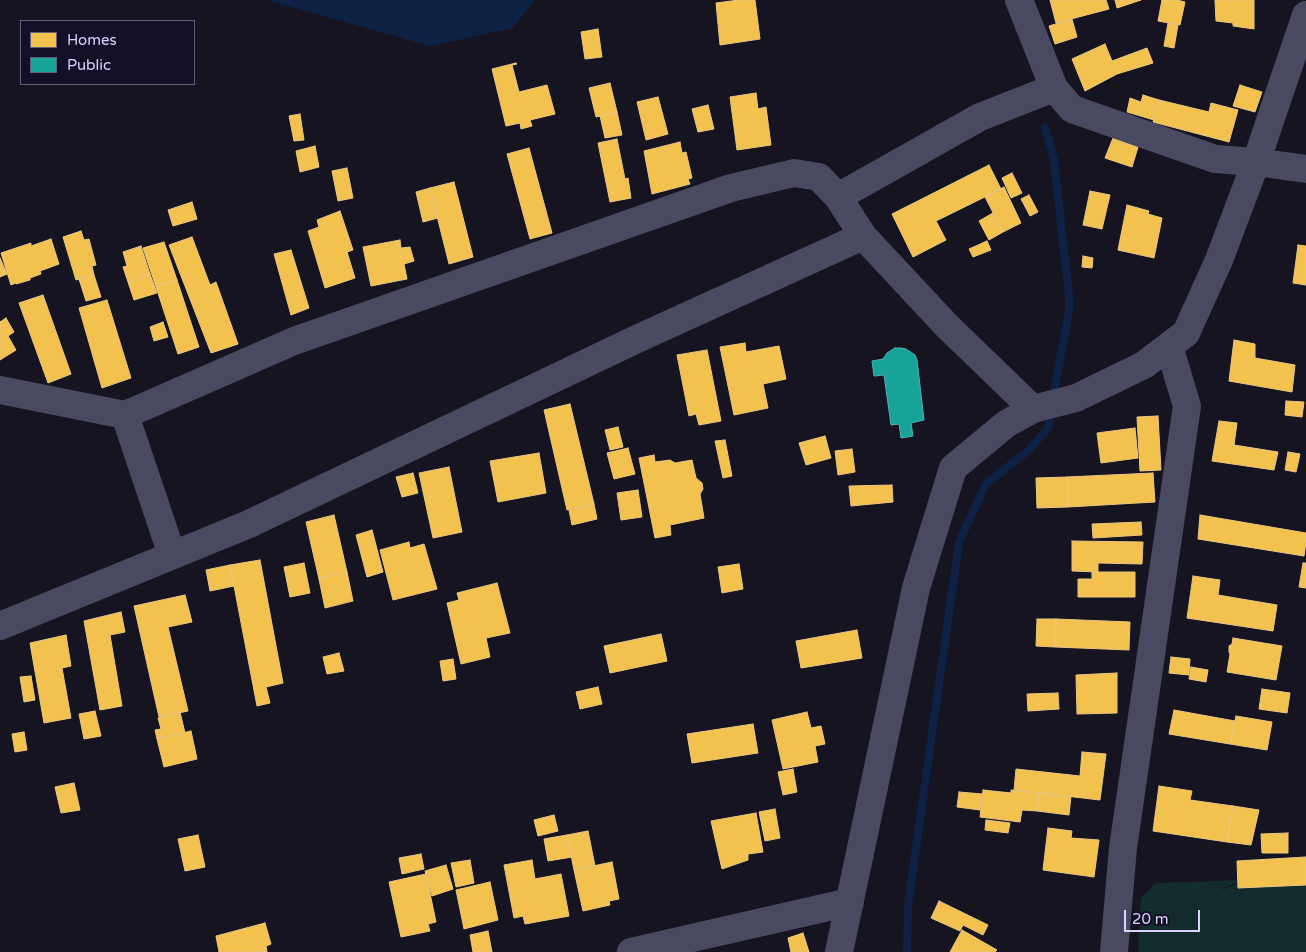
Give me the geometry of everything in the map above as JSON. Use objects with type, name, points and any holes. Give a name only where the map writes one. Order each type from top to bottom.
[{"type":"street","points":[[1019,0],[1054,88],[1072,109],[1215,159],[1306,169]]},
{"type":"street","points":[[840,952],[916,588],[953,468],[1006,424],[1033,408],[1076,398],[1144,365],[1186,333],[1219,260],[1256,162],[1306,15]]},
{"type":"street","points":[[838,197],[980,117],[1054,88]]},
{"type":"street","points":[[0,390],[125,415],[294,341],[732,188],[794,173],[819,177],[838,197],[863,236],[947,326],[1033,408]]},
{"type":"street","points":[[0,626],[249,524],[639,338],[863,236]]},
{"type":"street","points":[[1114,952],[1123,848],[1186,406],[1169,346]]},
{"type":"street","points":[[125,415],[172,555]]},
{"type":"street","points":[[631,952],[850,902]]},
{"type":"green space","points":[[1306,875],[1306,952],[1138,952],[1141,898],[1156,883],[1243,880],[1222,890],[1242,882]]},
{"type":"water","points":[[267,0],[535,0],[512,28],[430,46]]},
{"type":"building: Homes","points":[[755,0],[760,39],[720,45],[716,3]]},
{"type":"building: Homes","points":[[1050,0],[1106,0],[1109,9],[1056,23]]},
{"type":"building: Homes","points":[[1115,0],[1141,0],[1117,8]]},
{"type":"building: Homes","points":[[1162,0],[1185,2],[1180,25],[1158,21]]},
{"type":"building: Homes","points":[[1215,0],[1254,0],[1254,29],[1233,26],[1233,23],[1216,21]]},
{"type":"building: Homes","points":[[1072,19],[1077,37],[1055,44],[1049,26]]},
{"type":"building: Homes","points":[[1168,23],[1178,25],[1174,48],[1164,46]]},
{"type":"building: Homes","points":[[598,29],[602,57],[585,59],[581,32]]},
{"type":"building: Homes","points":[[1105,44],[1112,61],[1147,48],[1153,63],[1117,74],[1085,91],[1072,59]]},
{"type":"building: Homes","points":[[516,63],[512,65],[519,92],[547,85],[555,114],[530,120],[532,126],[521,129],[520,123],[506,126],[492,69]]},
{"type":"building: Homes","points":[[610,83],[617,112],[596,117],[589,88]]},
{"type":"building: Homes","points":[[1240,85],[1262,92],[1255,112],[1233,106]]},
{"type":"building: Homes","points":[[756,93],[758,109],[766,107],[771,145],[737,150],[730,97]]},
{"type":"building: Homes","points":[[1143,95],[1159,100],[1154,120],[1127,112],[1130,98],[1141,102]]},
{"type":"building: Homes","points":[[658,97],[668,134],[646,140],[637,102]]},
{"type":"building: Homes","points":[[1159,100],[1209,112],[1211,103],[1238,110],[1229,142],[1153,122]]},
{"type":"building: Homes","points":[[708,105],[714,129],[698,132],[692,109]]},
{"type":"building: Homes","points":[[617,112],[622,135],[605,138],[600,116]]},
{"type":"building: Homes","points":[[300,114],[304,140],[294,141],[289,116]]},
{"type":"building: Homes","points":[[1113,138],[1138,147],[1132,167],[1105,158]]},
{"type":"building: Homes","points":[[617,139],[625,179],[628,178],[631,198],[610,202],[598,143]]},
{"type":"building: Homes","points":[[680,142],[682,153],[686,152],[692,178],[688,179],[690,184],[652,194],[644,151]]},
{"type":"building: Homes","points":[[315,146],[319,167],[300,172],[296,151]]},
{"type":"building: Homes","points":[[529,148],[552,233],[530,239],[507,154]]},
{"type":"building: Homes","points":[[989,165],[1001,189],[936,221],[946,240],[913,257],[892,214]]},
{"type":"building: Homes","points":[[347,168],[353,198],[338,201],[332,171]]},
{"type":"building: Homes","points":[[1012,173],[1022,193],[1011,198],[1002,178]]},
{"type":"building: Homes","points":[[454,182],[473,257],[449,264],[430,188]]},
{"type":"building: Homes","points":[[1004,187],[1021,223],[1003,232],[985,197]]},
{"type":"building: Homes","points":[[430,188],[438,218],[423,222],[416,192]]},
{"type":"building: Homes","points":[[1090,191],[1110,195],[1102,229],[1083,225]]},
{"type":"building: Homes","points":[[1029,195],[1038,212],[1030,216],[1021,199]]},
{"type":"building: Homes","points":[[192,202],[197,219],[173,226],[168,210]]},
{"type":"building: Homes","points":[[1127,205],[1149,211],[1148,214],[1162,218],[1154,258],[1118,250]]},
{"type":"building: Homes","points":[[340,211],[353,250],[347,252],[355,278],[325,288],[308,231],[319,227],[317,220]]},
{"type":"building: Homes","points":[[993,213],[1003,232],[989,240],[979,221]]},
{"type":"building: Homes","points":[[81,231],[84,240],[89,239],[96,265],[92,266],[94,275],[76,280],[63,237]]},
{"type":"building: Homes","points":[[192,237],[210,285],[216,282],[238,344],[211,353],[169,245]]},
{"type":"building: Homes","points":[[51,239],[59,264],[40,271],[41,274],[30,278],[30,280],[11,285],[1,253],[31,243],[31,246]]},
{"type":"building: Homes","points":[[400,240],[401,248],[410,247],[414,261],[404,264],[407,279],[371,286],[363,247]]},
{"type":"building: Homes","points":[[987,241],[991,250],[973,257],[969,249]]},
{"type":"building: Homes","points":[[164,242],[177,280],[156,287],[143,248]]},
{"type":"building: Homes","points":[[1298,245],[1306,246],[1306,285],[1293,283]]},
{"type":"building: Homes","points":[[141,246],[150,274],[128,282],[123,267],[127,266],[123,252]]},
{"type":"building: Homes","points":[[291,250],[309,308],[291,315],[274,254]]},
{"type":"building: Homes","points":[[1083,256],[1093,258],[1092,268],[1082,267]]},
{"type":"building: Homes","points":[[0,258],[7,274],[0,277]]},
{"type":"building: Homes","points":[[150,274],[157,293],[134,300],[128,282]]},
{"type":"building: Homes","points":[[94,275],[101,297],[86,301],[79,279]]},
{"type":"building: Homes","points":[[177,280],[199,347],[178,354],[156,287]]},
{"type":"building: Homes","points":[[43,295],[71,374],[48,383],[19,303]]},
{"type":"building: Homes","points":[[107,300],[131,378],[102,388],[79,308]]},
{"type":"building: Homes","points":[[6,318],[14,332],[8,336],[16,350],[0,360],[0,322]]},
{"type":"building: Homes","points":[[163,322],[168,337],[154,341],[150,327]]},
{"type":"building: Homes","points":[[1234,340],[1255,344],[1255,358],[1295,365],[1292,392],[1229,381]]},
{"type":"building: Homes","points":[[745,343],[746,352],[779,346],[786,379],[763,384],[768,408],[734,415],[720,347]]},
{"type":"building: Homes","points":[[707,350],[721,421],[699,425],[696,414],[689,416],[677,355]]},
{"type":"building: Homes","points":[[1286,401],[1304,402],[1302,417],[1285,415]]},
{"type":"building: Homes","points":[[570,404],[594,504],[567,510],[544,410]]},
{"type":"building: Homes","points":[[1158,416],[1161,470],[1140,471],[1137,417]]},
{"type":"building: Homes","points":[[1219,421],[1237,423],[1234,445],[1278,452],[1274,470],[1212,461]]},
{"type":"building: Homes","points":[[618,427],[623,447],[610,450],[605,430]]},
{"type":"building: Homes","points":[[1135,428],[1138,458],[1101,463],[1097,433]]},
{"type":"building: Homes","points":[[825,436],[831,458],[806,465],[799,443]]},
{"type":"building: Homes","points":[[725,440],[732,476],[723,478],[715,441]]},
{"type":"building: Homes","points":[[628,448],[635,474],[614,479],[607,453]]},
{"type":"building: Homes","points":[[852,449],[855,472],[838,475],[835,451]]},
{"type":"building: Homes","points":[[1288,452],[1300,454],[1296,472],[1285,470]]},
{"type":"building: Homes","points":[[539,453],[546,493],[498,502],[490,461]]},
{"type":"building: Homes","points":[[654,455],[655,462],[670,460],[675,463],[692,460],[696,478],[702,483],[703,489],[700,494],[704,518],[670,525],[671,535],[655,538],[639,458]]},
{"type":"building: Homes","points":[[449,467],[462,532],[433,538],[419,473]]},
{"type":"building: Homes","points":[[413,473],[418,493],[402,497],[396,477]]},
{"type":"building: Homes","points":[[1153,473],[1155,502],[1068,507],[1067,477]]},
{"type":"building: Homes","points":[[1067,477],[1068,507],[1037,508],[1036,478]]},
{"type":"building: Homes","points":[[892,485],[893,502],[851,506],[849,486]]},
{"type":"building: Homes","points":[[638,490],[642,517],[621,520],[617,493]]},
{"type":"building: Homes","points":[[594,504],[597,519],[572,525],[569,510]]},
{"type":"building: Homes","points":[[334,515],[347,572],[319,579],[306,522]]},
{"type":"building: Homes","points":[[1200,515],[1306,533],[1304,556],[1198,539]]},
{"type":"building: Homes","points":[[1141,522],[1142,535],[1093,538],[1092,524]]},
{"type":"building: Homes","points":[[372,530],[383,572],[367,577],[356,535]]},
{"type":"building: Homes","points":[[1072,541],[1143,542],[1142,564],[1098,563],[1098,572],[1072,571]]},
{"type":"building: Homes","points":[[409,542],[410,548],[424,544],[437,589],[393,600],[380,550]]},
{"type":"building: Homes","points":[[260,560],[283,683],[266,687],[270,703],[257,706],[230,565]]},
{"type":"building: Homes","points":[[304,563],[310,593],[290,597],[284,567]]},
{"type":"building: Homes","points":[[1303,563],[1306,563],[1306,588],[1299,587]]},
{"type":"building: Homes","points":[[739,564],[743,589],[722,593],[718,567]]},
{"type":"building: Homes","points":[[230,565],[234,586],[210,591],[206,570]]},
{"type":"building: Homes","points":[[347,572],[353,601],[325,608],[319,579]]},
{"type":"building: Homes","points":[[1092,572],[1135,572],[1135,597],[1078,597],[1078,579],[1092,579]]},
{"type":"building: Homes","points":[[1193,576],[1220,580],[1218,595],[1277,605],[1273,631],[1187,618]]},
{"type":"building: Homes","points":[[497,583],[510,633],[486,638],[490,657],[461,664],[447,603],[459,600],[457,593]]},
{"type":"building: Homes","points":[[185,595],[192,622],[168,627],[188,711],[159,717],[134,606]]},
{"type":"building: Homes","points":[[121,612],[125,632],[110,635],[122,706],[100,710],[84,621]]},
{"type":"building: Homes","points":[[1037,619],[1056,619],[1055,647],[1036,646]]},
{"type":"building: Homes","points":[[1056,619],[1130,622],[1129,650],[1055,647]]},
{"type":"building: Homes","points":[[857,630],[862,658],[801,668],[796,641]]},
{"type":"building: Homes","points":[[661,634],[667,661],[610,673],[604,646]]},
{"type":"building: Homes","points":[[66,635],[71,666],[62,668],[71,718],[44,723],[30,643]]},
{"type":"building: Homes","points":[[1233,638],[1282,646],[1276,680],[1227,672],[1230,654],[1229,646],[1232,644]]},
{"type":"building: Homes","points":[[339,653],[344,671],[327,674],[323,657]]},
{"type":"building: Homes","points":[[1171,657],[1190,659],[1189,675],[1169,673]]},
{"type":"building: Homes","points":[[453,659],[456,679],[443,681],[440,661]]},
{"type":"building: Homes","points":[[1191,667],[1208,670],[1206,682],[1189,679]]},
{"type":"building: Homes","points":[[1117,673],[1117,713],[1077,714],[1076,675]]},
{"type":"building: Homes","points":[[31,676],[35,700],[24,702],[20,677]]},
{"type":"building: Homes","points":[[598,687],[602,704],[580,709],[576,692]]},
{"type":"building: Homes","points":[[1262,689],[1290,693],[1287,713],[1259,709]]},
{"type":"building: Homes","points":[[1058,693],[1059,709],[1028,711],[1027,694]]},
{"type":"building: Homes","points":[[1174,710],[1235,721],[1230,744],[1169,734]]},
{"type":"building: Homes","points":[[95,711],[101,736],[84,739],[79,714]]},
{"type":"building: Homes","points":[[180,712],[185,733],[157,739],[155,730],[161,729],[158,718]]},
{"type":"building: Homes","points":[[807,712],[811,728],[821,726],[825,744],[815,746],[818,762],[783,769],[772,720]]},
{"type":"building: Homes","points":[[1236,716],[1272,722],[1267,750],[1230,744]]},
{"type":"building: Homes","points":[[753,724],[758,753],[692,763],[687,734]]},
{"type":"building: Homes","points":[[191,731],[197,759],[164,767],[157,739]]},
{"type":"building: Homes","points":[[24,732],[27,750],[15,752],[12,734]]},
{"type":"building: Homes","points":[[1082,752],[1106,754],[1100,800],[1014,790],[1016,769],[1080,776]]},
{"type":"building: Homes","points":[[793,769],[797,792],[783,795],[778,772]]},
{"type":"building: Homes","points":[[74,783],[80,810],[61,813],[55,787]]},
{"type":"building: Homes","points":[[1159,786],[1192,791],[1190,800],[1233,806],[1227,842],[1153,831]]},
{"type":"building: Homes","points":[[983,790],[1039,793],[1037,811],[1022,810],[1020,822],[980,817]]},
{"type":"building: Homes","points":[[959,792],[982,794],[980,810],[957,807]]},
{"type":"building: Homes","points":[[1039,793],[1071,796],[1069,815],[1037,811]]},
{"type":"building: Homes","points":[[1233,806],[1259,810],[1251,845],[1227,842]]},
{"type":"building: Homes","points":[[775,809],[780,838],[765,841],[759,812]]},
{"type":"building: Homes","points":[[756,813],[763,852],[748,854],[748,860],[722,869],[711,821]]},
{"type":"building: Homes","points":[[554,815],[558,831],[538,836],[534,820]]},
{"type":"building: Homes","points":[[986,820],[1010,823],[1008,833],[985,830]]},
{"type":"building: Homes","points":[[1048,828],[1072,831],[1071,838],[1099,840],[1094,877],[1043,870]]},
{"type":"building: Homes","points":[[588,831],[595,866],[574,870],[567,835]]},
{"type":"building: Homes","points":[[1288,833],[1288,853],[1262,853],[1261,834]]},
{"type":"building: Homes","points":[[198,835],[205,867],[185,871],[178,839]]},
{"type":"building: Homes","points":[[567,835],[572,857],[548,861],[544,839]]},
{"type":"building: Homes","points":[[421,854],[424,869],[402,874],[399,858]]},
{"type":"building: Homes","points":[[1306,857],[1306,885],[1238,888],[1237,861]]},
{"type":"building: Homes","points":[[470,860],[474,883],[456,887],[451,863]]},
{"type":"building: Homes","points":[[532,860],[535,879],[561,874],[569,916],[525,924],[523,916],[514,918],[504,865]]},
{"type":"building: Homes","points":[[612,862],[619,899],[609,901],[610,905],[583,911],[574,870]]},
{"type":"building: Homes","points":[[446,865],[453,889],[432,896],[425,871]]},
{"type":"building: Homes","points":[[426,874],[436,922],[428,924],[430,931],[401,937],[389,882]]},
{"type":"building: Homes","points":[[490,882],[498,920],[464,929],[456,890]]},
{"type":"building: Homes","points":[[939,901],[988,925],[983,935],[963,925],[960,931],[931,918]]},
{"type":"building: Homes","points":[[265,923],[271,944],[266,946],[267,952],[219,952],[216,936]]},
{"type":"building: Homes","points":[[962,930],[997,950],[995,952],[950,952]]},
{"type":"building: Homes","points":[[488,931],[492,952],[473,952],[470,935]]},
{"type":"building: Homes","points":[[803,933],[809,952],[791,952],[788,938]]},
{"type":"building: Public","points":[[895,348],[906,349],[915,355],[924,420],[911,423],[913,436],[901,438],[899,424],[891,425],[884,375],[874,376],[872,361],[883,359],[887,353]]},
{"type":"waterway","points":[[1045,127],[1054,160],[1070,305],[1053,398]]},
{"type":"waterway","points":[[907,952],[908,905],[959,542],[986,484],[1029,450],[1048,428],[1051,409]]}]
